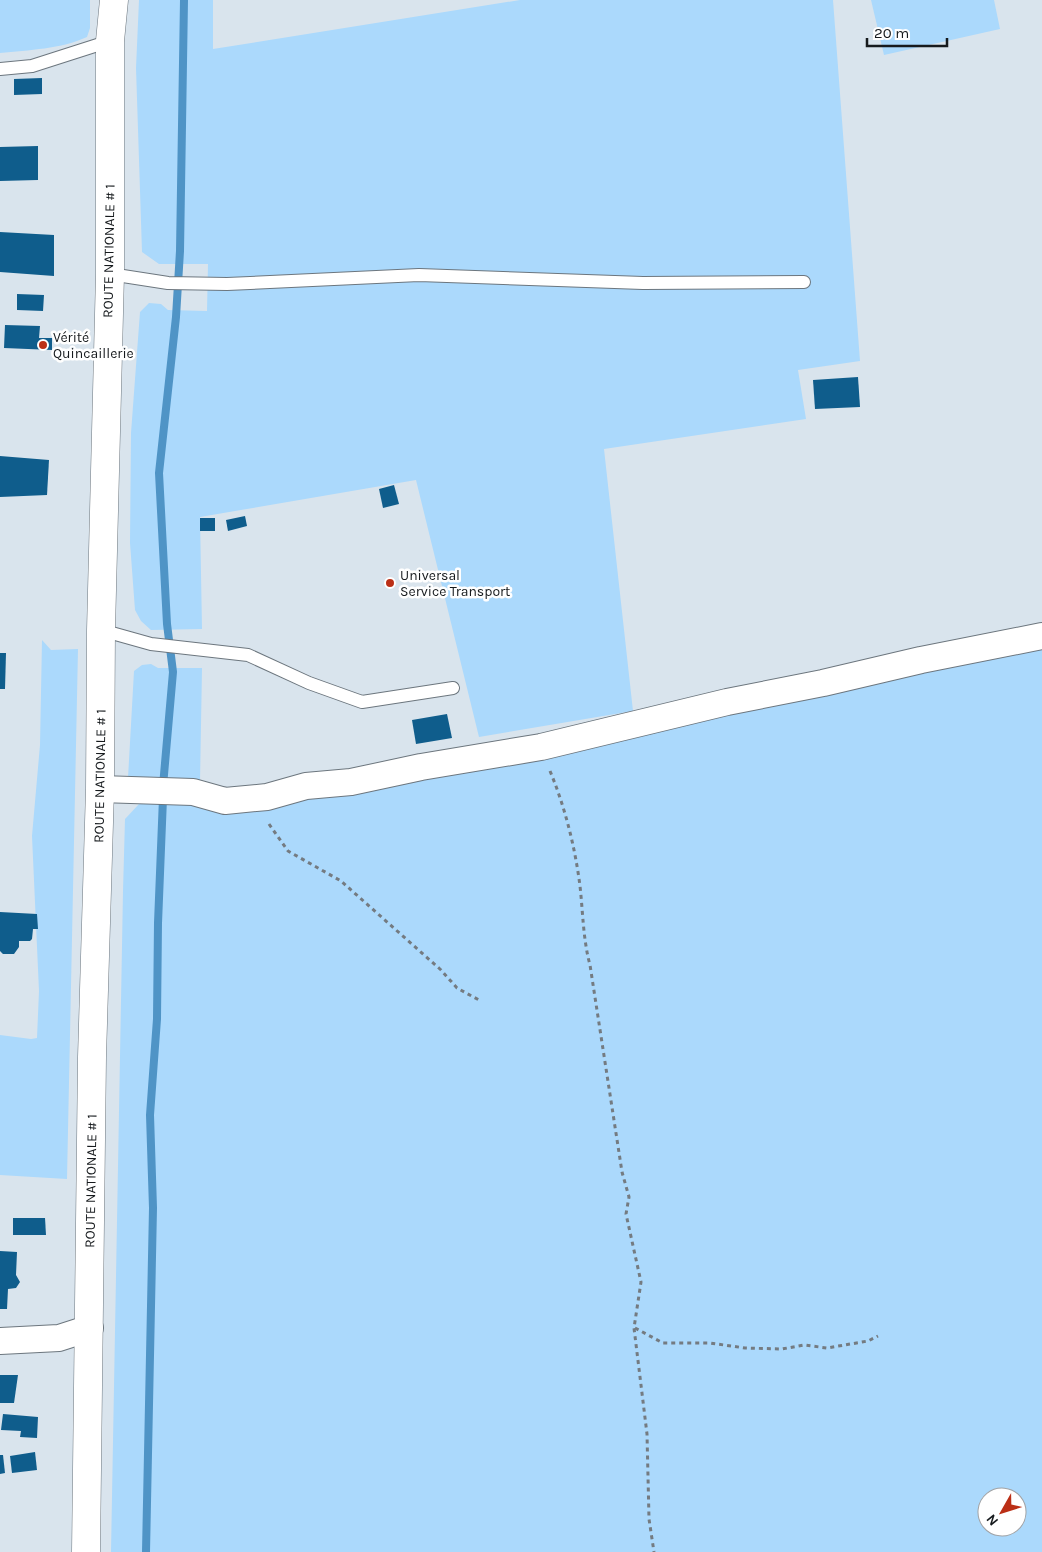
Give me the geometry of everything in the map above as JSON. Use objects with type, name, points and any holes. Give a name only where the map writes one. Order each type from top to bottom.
[{"type":"main road","name":"ROUTE NATIONALE # 1","points":[[86,1552],[92,1057],[100,789],[101,630],[110,274],[110,41],[114,0]]},
{"type":"street","points":[[100,789],[193,792],[225,800],[267,797],[306,786],[351,782],[421,766],[541,747],[728,702],[1042,636]]},
{"type":"street","points":[[0,1341],[59,1338],[90,1328]]},
{"type":"lane","points":[[0,69],[32,66],[110,41]]},
{"type":"lane","points":[[110,274],[168,283],[208,284],[419,275],[644,283],[804,282]]},
{"type":"lane","points":[[101,630],[151,644],[202,648],[248,655],[309,683],[362,702],[453,688]]},
{"type":"path","points":[[541,747],[561,797],[580,884],[585,947],[590,966],[622,1172],[629,1197],[626,1214],[641,1282],[634,1328],[647,1434],[649,1519],[654,1552]]},
{"type":"path","points":[[255,798],[265,818],[288,851],[341,882],[441,970],[457,988],[479,1000]]},
{"type":"path","points":[[634,1328],[663,1343],[710,1344],[744,1348],[782,1349],[804,1345],[827,1348],[868,1341],[878,1336]]},
{"type":"shaded area","points":[[0,0],[90,0],[90,28],[87,37],[56,47],[0,53]]},
{"type":"shaded area","points":[[139,0],[213,0],[213,49],[520,0],[833,0],[860,361],[798,370],[806,419],[604,449],[633,711],[479,737],[416,480],[200,517],[202,629],[151,630],[141,621],[135,610],[130,543],[131,433],[140,312],[149,303],[161,304],[168,310],[207,311],[208,264],[159,264],[142,252],[136,68]]},
{"type":"shaded area","points":[[871,0],[994,0],[1000,29],[884,55]]},
{"type":"shaded area","points":[[42,640],[51,650],[78,649],[67,1179],[0,1175],[0,1035],[37,1038],[39,991],[32,836],[40,745]]},
{"type":"shaded area","points":[[1042,644],[1042,1552],[111,1552],[125,819],[140,803],[218,805],[236,813]]},
{"type":"shaded area","points":[[151,664],[158,668],[202,668],[200,782],[128,778],[134,671],[142,665]]},
{"type":"building","points":[[42,78],[42,94],[14,95],[14,79]]},
{"type":"building","points":[[38,146],[38,180],[0,181],[0,147]]},
{"type":"building","points":[[0,232],[54,235],[54,276],[0,272]]},
{"type":"building","points":[[17,294],[44,295],[43,311],[17,310]]},
{"type":"building","points":[[5,325],[40,326],[39,338],[52,338],[52,350],[4,348]]},
{"type":"building","points":[[858,377],[860,407],[815,409],[813,380]]},
{"type":"building","points":[[0,456],[49,460],[47,495],[0,497]]},
{"type":"building","points":[[394,485],[399,504],[383,508],[379,489]]},
{"type":"building","points":[[245,516],[247,526],[228,531],[226,520]]},
{"type":"building","points":[[200,518],[215,518],[215,531],[200,531]]},
{"type":"building","points":[[0,653],[6,653],[5,689],[0,689]]},
{"type":"building","points":[[447,714],[452,738],[416,744],[412,720]]},
{"type":"building","points":[[0,912],[37,914],[38,929],[33,929],[30,941],[19,941],[19,947],[14,954],[3,954],[0,951]]},
{"type":"building","points":[[13,1218],[45,1218],[46,1235],[13,1235]]},
{"type":"building","points":[[0,1251],[17,1252],[16,1275],[20,1282],[16,1288],[8,1289],[7,1309],[0,1309]]},
{"type":"building","points":[[0,1375],[18,1375],[14,1403],[0,1403]]},
{"type":"building","points":[[3,1414],[38,1417],[37,1438],[20,1437],[21,1431],[1,1430]]},
{"type":"building","points":[[35,1452],[37,1470],[12,1473],[10,1456]]},
{"type":"building","points":[[0,1455],[3,1455],[5,1473],[0,1474]]},
{"type":"waterway","points":[[163,786],[173,672],[167,624],[159,473],[176,317],[180,251],[184,0]]},
{"type":"waterway","points":[[146,1552],[153,1208],[150,1115],[157,1019],[158,923],[163,798]]},
{"type":"place","name":"Vérité Quincaillerie","points":[[43,345]]},
{"type":"place","name":"Universal Service Transport","points":[[390,583]]}]
